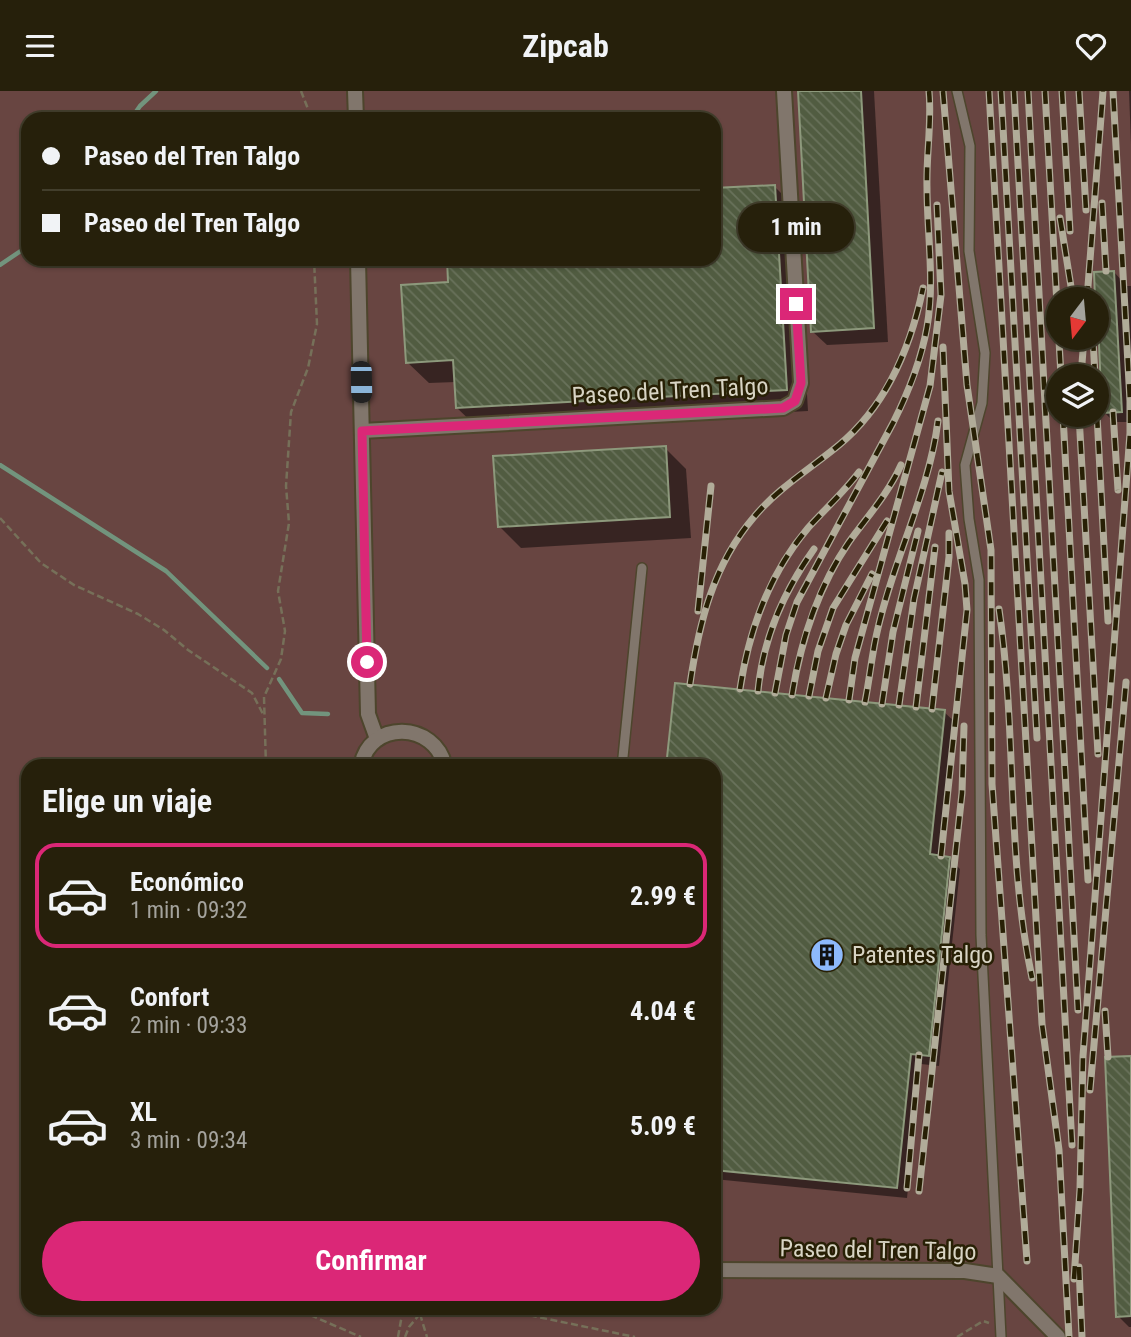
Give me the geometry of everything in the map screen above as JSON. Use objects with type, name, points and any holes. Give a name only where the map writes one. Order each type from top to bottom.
[{"type":"street","points":[[355,91],[356,112]]},
{"type":"street","name":"Paseo del Tren Talgo","points":[[362,431],[783,408],[795,401],[801,383],[784,91]]},
{"type":"street","points":[[358,266],[368,714],[377,739]]},
{"type":"street","points":[[364,759],[368,748],[377,739],[402,730],[427,737],[437,746],[442,759]]},
{"type":"street","name":"Paseo del Tren Talgo","points":[[721,1270],[965,1271],[998,1276],[1058,1337]]},
{"type":"lane","points":[[957,91],[970,146],[969,251],[985,353],[982,403],[965,465],[969,519],[979,580],[981,935],[1002,1332]]},
{"type":"lane","points":[[623,759],[642,568]]},
{"type":"path","points":[[301,91],[308,112]]},
{"type":"path","points":[[266,759],[264,697],[281,659],[285,631],[278,591],[289,523],[286,486],[291,412],[308,368],[317,324],[314,266]]},
{"type":"path","points":[[0,518],[40,563],[74,585],[138,614],[164,630],[188,650],[252,693],[265,716]]},
{"type":"path","points":[[310,1315],[360,1337]]},
{"type":"path","points":[[398,1337],[402,1315]]},
{"type":"path","points":[[405,1337],[419,1315]]},
{"type":"path","points":[[420,1315],[427,1337]]},
{"type":"path","points":[[528,1315],[635,1337]]},
{"type":"path","points":[[957,1337],[983,1321],[1002,1332]]},
{"type":"shaded area","points":[[0,91],[1131,91],[1131,1337],[0,1337]]},
{"type":"building","points":[[798,91],[861,91],[874,328],[811,332]]},
{"type":"building","points":[[775,185],[787,390],[456,408],[453,360],[406,363],[401,285],[448,282],[447,266],[721,266],[721,188]]},
{"type":"building","points":[[1114,271],[1122,412],[1109,413],[1109,364],[1100,364],[1099,350],[1110,350],[1110,287],[1095,287],[1094,272]]},
{"type":"building","points":[[666,446],[670,517],[498,527],[493,456]]},
{"type":"building","name":"Patentes Talgo","points":[[675,683],[945,710],[930,854],[950,857],[929,1056],[911,1054],[897,1188],[721,1171],[721,759],[667,759]]},
{"type":"building","points":[[1131,1056],[1131,1316],[1116,1317],[1105,1057]]},
{"type":"waterway","points":[[136,112],[156,91]]},
{"type":"waterway","points":[[0,265],[21,251]]},
{"type":"waterway","points":[[0,465],[166,571],[267,668]]},
{"type":"waterway","points":[[279,679],[302,713],[328,714]]},
{"type":"railway","points":[[775,693],[786,635],[797,602],[893,423],[921,352],[927,327],[930,293],[927,188],[929,91]]},
{"type":"railway","points":[[943,91],[967,385],[991,550],[992,784],[1027,1261]]},
{"type":"railway","points":[[989,91],[1042,1024],[1059,1150],[1069,1337]]},
{"type":"railway","points":[[1001,91],[1037,738]]},
{"type":"railway","points":[[1014,91],[1072,1145]]},
{"type":"railway","points":[[1028,91],[1078,1010]]},
{"type":"railway","points":[[1045,91],[1060,364]]},
{"type":"railway","points":[[1062,91],[1070,231]]},
{"type":"railway","points":[[1079,91],[1086,210]]},
{"type":"railway","points":[[1088,287],[1103,91]]},
{"type":"railway","points":[[1074,1279],[1080,1189],[1083,1056],[1130,433],[1113,91]]},
{"type":"railway","points":[[1102,203],[1106,271]]},
{"type":"railway","points":[[849,700],[855,658],[930,386],[941,295],[937,205]]},
{"type":"railway","points":[[1060,218],[1071,287]]},
{"type":"railway","points":[[690,684],[703,617],[728,555],[763,507],[839,445],[870,412],[904,353],[923,288]]},
{"type":"railway","points":[[941,856],[967,610],[949,491],[943,347]]},
{"type":"railway","points":[[1082,364],[1083,350]]},
{"type":"railway","points":[[1094,350],[1094,364]]},
{"type":"railway","points":[[1113,412],[1118,490]]},
{"type":"railway","points":[[865,702],[878,628],[927,473],[938,421]]},
{"type":"railway","points":[[1064,427],[1088,880]]},
{"type":"railway","points":[[1080,427],[1098,754]]},
{"type":"railway","points":[[1098,427],[1108,621]]},
{"type":"railway","points":[[792,695],[800,654],[812,615],[828,578],[849,542],[890,486],[901,465]]},
{"type":"railway","points":[[740,689],[755,624],[782,564],[808,528],[859,472]]},
{"type":"railway","points":[[899,705],[914,599],[942,472]]},
{"type":"railway","points":[[698,611],[711,486]]},
{"type":"railway","points":[[809,696],[818,651],[833,608],[887,521]]},
{"type":"railway","points":[[882,704],[893,632],[918,531]]},
{"type":"railway","points":[[932,709],[949,557],[949,533]]},
{"type":"railway","points":[[916,707],[935,547]]},
{"type":"railway","points":[[758,691],[770,634],[784,598],[814,549]]},
{"type":"railway","points":[[826,698],[846,625],[872,574]]},
{"type":"railway","points":[[999,609],[1005,655],[1018,886],[1032,978]]},
{"type":"railway","points":[[1090,1090],[1126,682]]},
{"type":"railway","points":[[919,1191],[962,793],[964,726]]},
{"type":"railway","points":[[1105,1011],[1108,1057]]},
{"type":"railway","points":[[907,1188],[919,1055]]},
{"type":"railway","points":[[1079,1267],[1082,1337]]},
{"type":"place","name":"Patentes Talgo","points":[[827,955]]},
{"type":"route","points":[[367,662],[362,431],[783,408],[795,401],[801,383],[796,304]]}]
